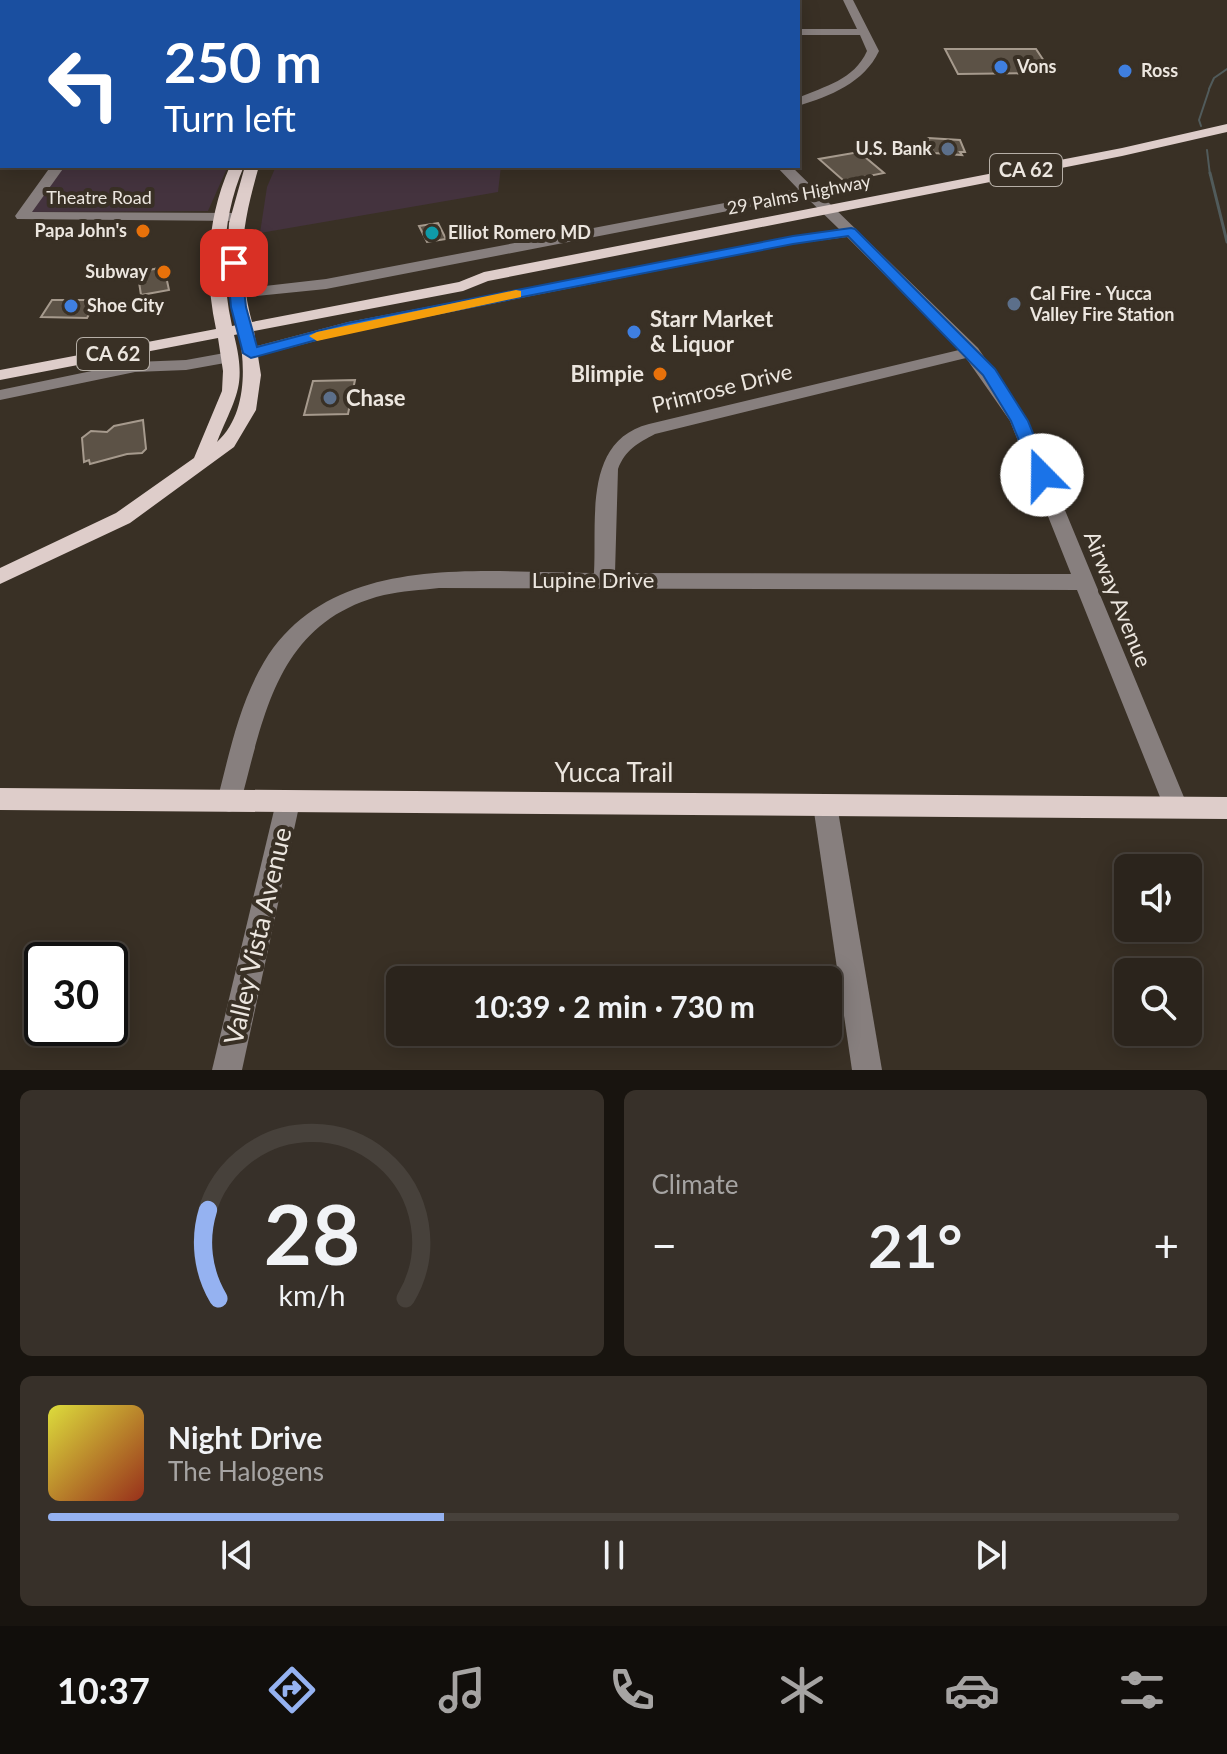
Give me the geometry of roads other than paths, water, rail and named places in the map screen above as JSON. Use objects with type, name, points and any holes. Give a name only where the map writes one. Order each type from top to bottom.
[{"type":"main road","name":"29 Palms Highway","points":[[0,375],[243,323],[463,286],[484,277],[1122,152],[1227,128]]},
{"type":"main road","name":"29 Palms Highway","points":[[1122,152],[1227,136]]},
{"type":"main road","points":[[203,460],[207,438],[228,400],[232,385],[217,263],[229,217],[237,168]]},
{"type":"main road","points":[[0,577],[123,518],[228,443],[247,410],[252,375],[251,353],[236,293],[234,245],[229,217],[251,168]]},
{"type":"main road","name":"29 Palms Highway","points":[[0,364],[225,327]]},
{"type":"main road","name":"Yucca Trail","points":[[0,799],[1227,808]]},
{"type":"street","points":[[800,101],[856,78],[869,64],[873,51],[848,0]]},
{"type":"street","points":[[800,32],[862,32]]},
{"type":"street","points":[[800,86],[823,91]]},
{"type":"street","name":"Theatre Road","points":[[57,168],[22,216],[229,217]]},
{"type":"street","name":"Airway Avenue","points":[[785,168],[972,352],[990,374],[1019,421],[1176,807]]},
{"type":"street","points":[[236,293],[339,282],[807,191]]},
{"type":"street","points":[[251,353],[348,327],[793,240],[851,232]]},
{"type":"street","name":"Primrose Drive","points":[[604,580],[609,469],[614,454],[625,442],[649,430],[972,352]]},
{"type":"street","points":[[0,395],[135,367],[186,365],[230,357]]},
{"type":"street","name":"Lupine Drive","points":[[229,801],[259,693],[274,659],[303,625],[338,603],[379,589],[439,580],[1086,582]]},
{"type":"street","name":"Valley Vista Avenue","points":[[227,1070],[288,802]]},
{"type":"street","points":[[825,805],[867,1070]]},
{"type":"waterway","points":[[1209,89],[1214,78],[1227,69]]},
{"type":"waterway","points":[[1201,126],[1199,120],[1209,90]]},
{"type":"waterway","points":[[1207,150],[1210,175]]},
{"type":"waterway","points":[[1210,173],[1227,242]]},
{"type":"place","name":"Vons","points":[[1001,67]]},
{"type":"place","name":"Ross","points":[[1125,71]]},
{"type":"place","name":"U.S. Bank","points":[[948,149]]},
{"type":"place","name":"Papa John's","points":[[143,231]]},
{"type":"place","name":"Elliot Romero MD","points":[[432,233]]},
{"type":"place","name":"Subway","points":[[164,272]]},
{"type":"place","name":"Cal Fire - Yucca Valley Fire Station","points":[[1014,304]]},
{"type":"place","name":"Shoe City","points":[[71,306]]},
{"type":"place","name":"Starr Market & Liquor","points":[[634,332]]},
{"type":"place","name":"Blimpie","points":[[660,374]]},
{"type":"place","name":"Chase","points":[[330,398]]}]
